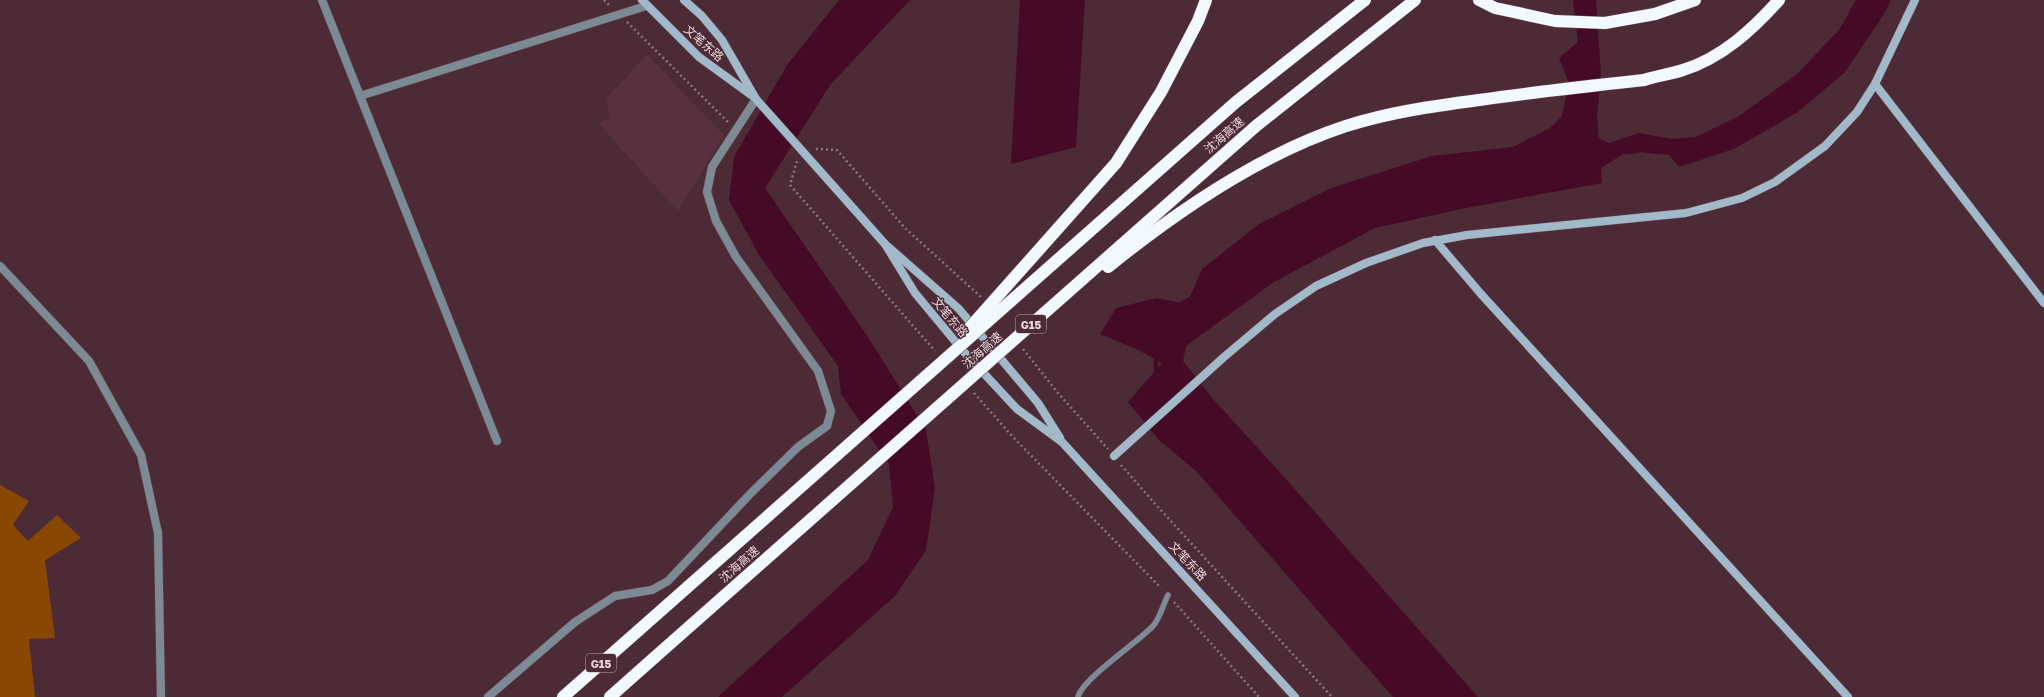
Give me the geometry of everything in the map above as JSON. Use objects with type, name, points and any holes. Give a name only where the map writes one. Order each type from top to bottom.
[{"type":"highway","points":[[930,372],[1116,162],[1161,92],[1198,21],[1206,0]]},
{"type":"highway","name":"沈海高速","points":[[563,697],[1236,102],[1365,0]]},
{"type":"highway","name":"沈海高速","points":[[610,697],[968,387],[1256,126],[1415,0]]},
{"type":"highway","points":[[1479,0],[1495,8],[1555,21],[1605,23],[1655,14],[1696,0]]},
{"type":"highway","points":[[968,387],[1130,249],[1234,178],[1297,146],[1346,126],[1411,109],[1644,80],[1684,70],[1721,52],[1756,26],[1779,0]]},
{"type":"street","points":[[322,0],[497,442]]},
{"type":"street","name":"文笔东路","points":[[684,0],[702,16],[722,40],[756,99]]},
{"type":"street","points":[[1114,456],[1261,325],[1288,304],[1316,286],[1382,256],[1435,240],[1483,233],[1686,213],[1742,198],[1787,175],[1825,146],[1857,112],[1875,84],[1915,0]]},
{"type":"street","points":[[360,96],[619,15],[644,3]]},
{"type":"street","name":"文笔东路","points":[[644,3],[699,57],[756,99],[885,244],[959,309],[1038,403],[1062,442]]},
{"type":"street","points":[[1875,84],[2044,303]]},
{"type":"street","points":[[488,697],[575,622],[615,596],[652,590],[668,581],[798,446],[827,426],[831,410],[818,371],[736,257],[716,221],[707,192],[712,167],[756,99]]},
{"type":"street","points":[[1435,240],[1481,294],[1848,697]]},
{"type":"street","name":"文笔东路","points":[[885,244],[915,293],[964,352],[1018,409],[1062,442],[1295,697]]},
{"type":"street","points":[[0,266],[89,361],[141,455],[158,533],[161,697]]},
{"type":"lane","points":[[1078,697],[1092,677],[1136,642],[1154,624],[1168,595]]},
{"type":"path","points":[[604,0],[736,129]]},
{"type":"path","points":[[936,351],[790,185],[800,148],[837,150],[905,228],[975,290],[985,302]]},
{"type":"path","points":[[1019,345],[1058,393],[1158,507],[1332,697]]},
{"type":"path","points":[[968,387],[1013,437],[1168,595],[1259,697]]},
{"type":"shaded area","points":[[839,0],[910,0],[830,85],[765,188],[868,337],[926,430],[935,488],[926,550],[895,596],[782,697],[718,697],[868,560],[893,507],[889,464],[841,394],[838,366],[759,255],[729,200],[734,157],[787,65]]},
{"type":"shaded area","points":[[1020,0],[1085,0],[1076,147],[1011,164]]},
{"type":"shaded area","points":[[1573,0],[1596,0],[1601,74],[1597,117],[1599,138],[1609,143],[1639,133],[1671,139],[1696,137],[1739,116],[1796,75],[1839,30],[1856,0],[1891,0],[1882,17],[1845,72],[1798,112],[1734,149],[1679,167],[1669,155],[1628,151],[1601,168],[1602,183],[1466,208],[1375,228],[1274,282],[1186,346],[1183,361],[1214,400],[1285,478],[1478,697],[1393,697],[1197,472],[1159,440],[1128,402],[1162,363],[1138,350],[1100,334],[1116,308],[1157,298],[1187,304],[1202,269],[1259,224],[1331,188],[1432,156],[1513,147],[1550,128],[1562,116],[1569,83],[1559,58],[1578,42]]},
{"type":"shaded area","points":[[647,55],[724,135],[678,211],[598,123],[610,118],[606,99]]},
{"type":"shaded area","points":[[0,485],[29,501],[13,525],[28,541],[57,515],[81,538],[45,560],[55,638],[29,639],[35,697],[0,697]]},
{"type":"waterway","points":[[1622,152],[1638,151]]},
{"type":"waterway","points":[[1178,306],[1194,297]]},
{"type":"waterway","points":[[1156,354],[1156,376]]}]
